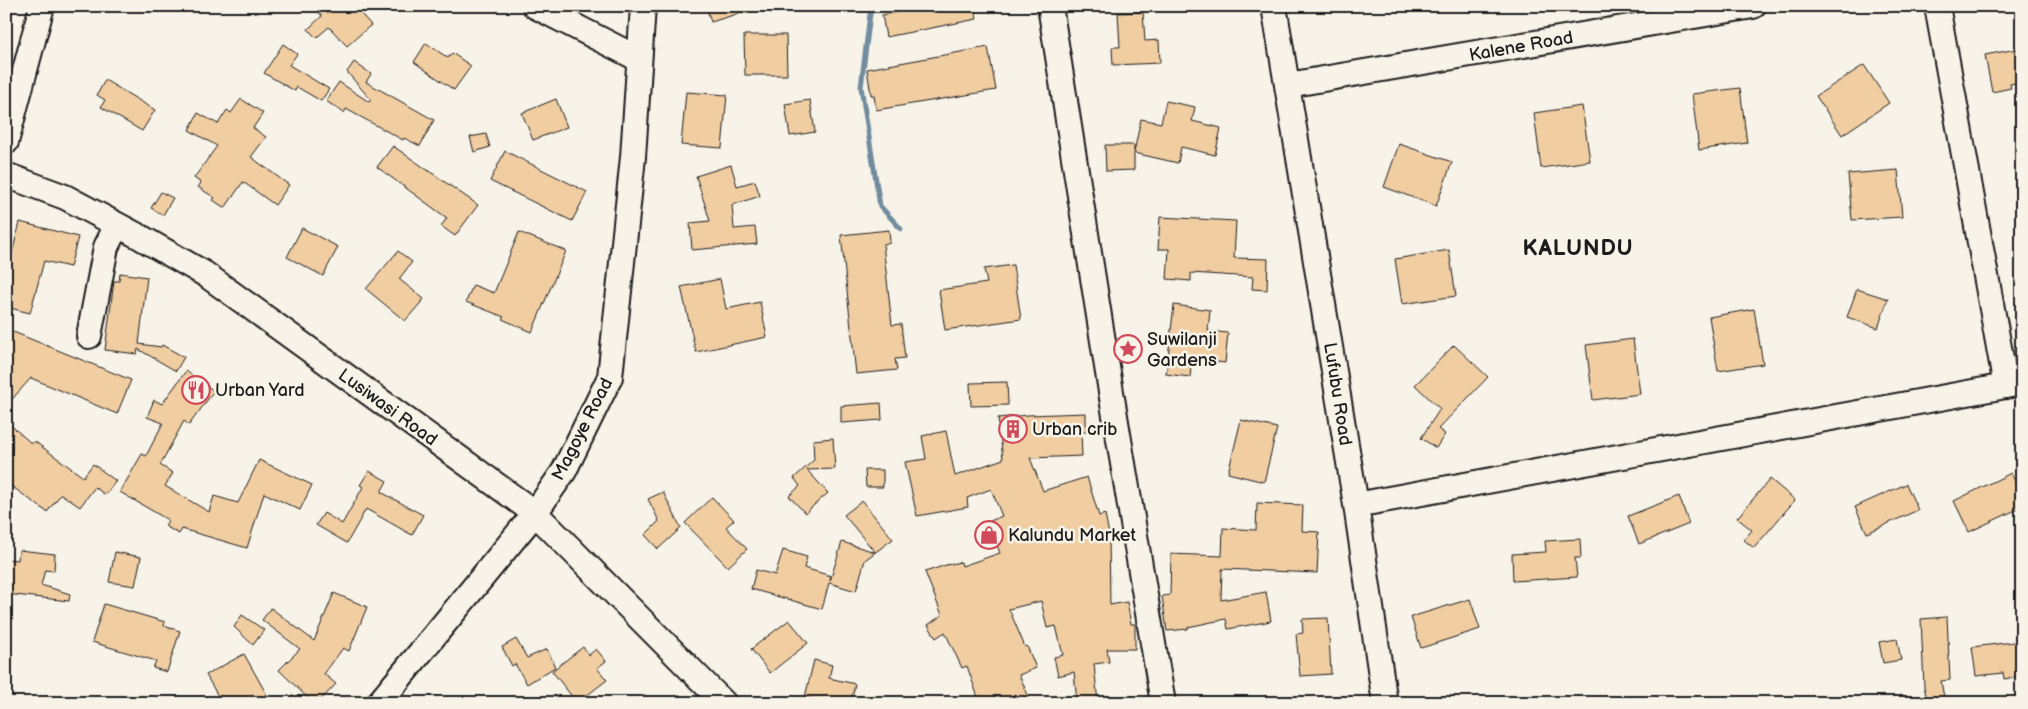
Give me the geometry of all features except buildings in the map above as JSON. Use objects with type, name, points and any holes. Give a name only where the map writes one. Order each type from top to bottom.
[{"type":"street","points":[[6,142],[42,6]]},
{"type":"street","points":[[535,6],[639,59]]},
{"type":"street","name":"Magoye Road","points":[[379,703],[535,512],[564,471],[610,377],[633,157],[643,6]]},
{"type":"street","points":[[1050,6],[1111,392],[1163,703]]},
{"type":"street","name":"Lufubu Road","points":[[1274,6],[1356,505],[1385,703]]},
{"type":"street","name":"Kalene Road","points":[[1288,85],[1753,6]]},
{"type":"street","points":[[1356,505],[2014,384],[1937,6]]},
{"type":"street","name":"Lusiwasi Road","points":[[6,176],[65,197],[205,274],[535,512],[724,703]]},
{"type":"street","points":[[89,336],[106,247],[117,225]]},
{"type":"waterway","points":[[871,6],[861,87],[880,206],[901,229]]},
{"type":"place","name":"Suwilanji Gardens","points":[[1128,349]]},
{"type":"place","name":"Urban Yard","points":[[196,390]]},
{"type":"place","name":"Urban crib","points":[[1013,429]]},
{"type":"place","name":"Kalundu Market","points":[[989,535]]},
{"type":"district","name":"KALUNDU","points":[[1578,247]]}]
